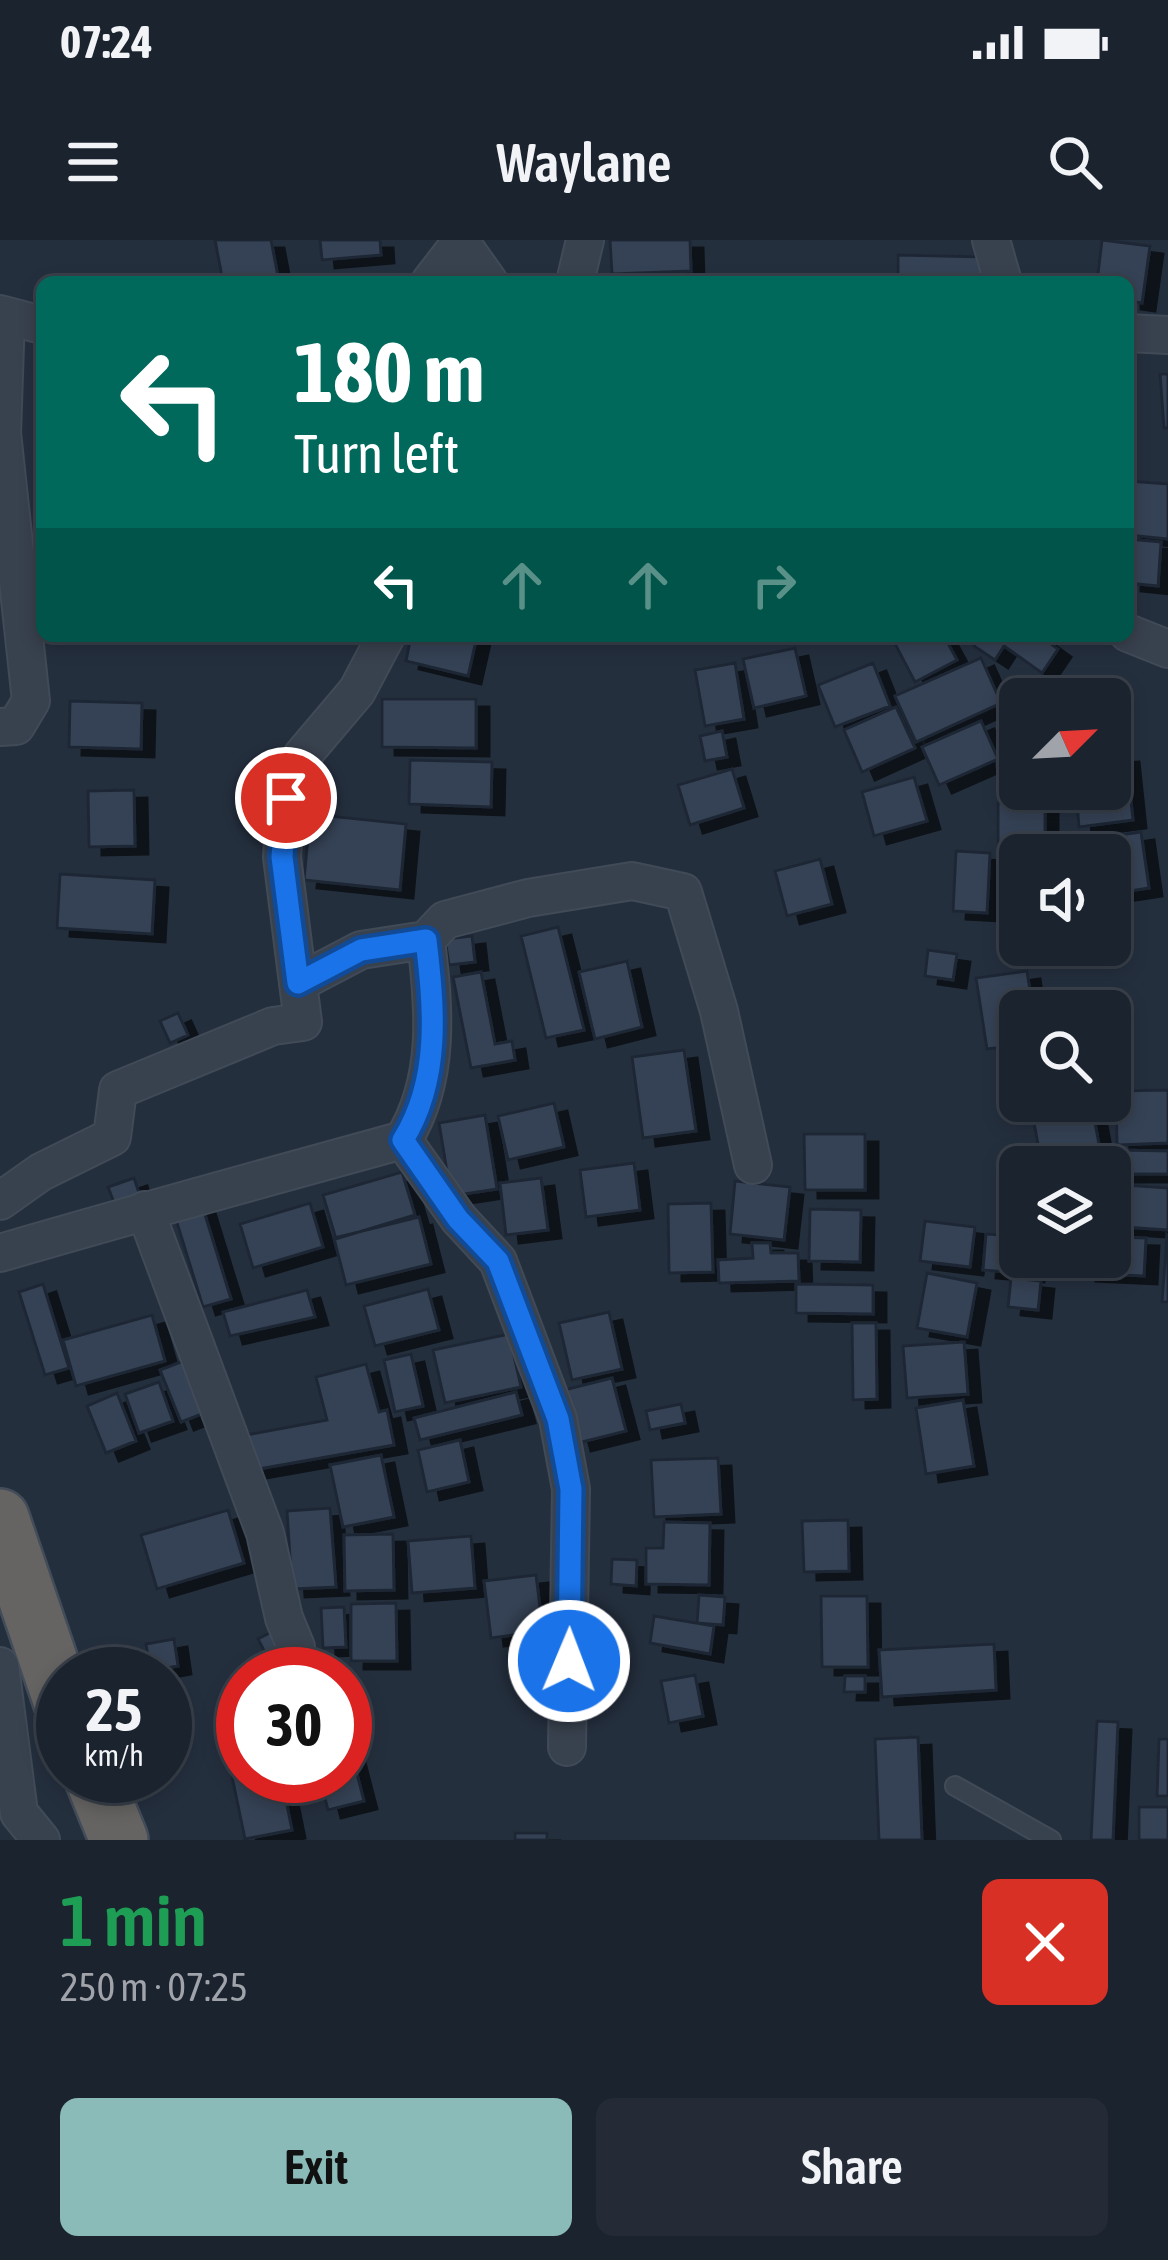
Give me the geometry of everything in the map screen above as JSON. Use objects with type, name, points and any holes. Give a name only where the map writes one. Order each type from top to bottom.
[{"type":"highway","points":[[0,1521],[44,1647]]},
{"type":"highway","points":[[103,1803],[118,1840]]},
{"type":"street","points":[[576,276],[585,240]]},
{"type":"street","points":[[991,240],[1001,276]]},
{"type":"street","points":[[434,276],[459,242],[484,276]]},
{"type":"street","points":[[0,727],[16,726],[32,701],[4,451],[3,315],[36,323]]},
{"type":"street","points":[[1134,333],[1168,334]]},
{"type":"street","points":[[1134,635],[1168,649]]},
{"type":"street","points":[[0,1201],[41,1172],[112,1137],[118,1090],[273,1026],[303,1022],[282,857],[286,798],[302,756],[357,691],[383,642]]},
{"type":"street","points":[[298,983],[361,950],[426,940],[445,920],[579,888],[632,881],[683,892],[719,1011],[752,1165]]},
{"type":"street","points":[[0,1253],[403,1140],[419,1108],[436,1021],[426,940]]},
{"type":"street","points":[[403,1140],[458,1219],[498,1261],[566,1447],[571,1489],[567,1747]]},
{"type":"street","points":[[145,1210],[265,1533],[284,1618],[296,1647]]},
{"type":"street","points":[[0,1666],[19,1813],[40,1840]]},
{"type":"lane","points":[[955,1786],[1051,1840]]},
{"type":"building","points":[[215,240],[271,240],[278,276],[222,276]]},
{"type":"building","points":[[320,240],[380,240],[381,255],[322,260]]},
{"type":"building","points":[[610,240],[690,240],[691,271],[612,274]]},
{"type":"building","points":[[1102,240],[1150,246],[1142,303],[1134,302],[1134,276],[1098,276]]},
{"type":"building","points":[[898,255],[984,257],[985,276],[898,276]]},
{"type":"building","points":[[1160,374],[1168,374],[1168,428],[1164,428]]},
{"type":"building","points":[[1134,481],[1168,484],[1168,539],[1134,536]]},
{"type":"building","points":[[36,539],[36,590],[32,590],[27,540]]},
{"type":"building","points":[[1134,540],[1161,542],[1158,586],[1134,584]]},
{"type":"building","points":[[410,642],[476,642],[468,676],[406,661]]},
{"type":"building","points":[[894,642],[947,642],[957,660],[915,682]]},
{"type":"building","points":[[976,642],[1048,642],[1058,649],[1042,673],[1004,646],[995,660],[974,646]]},
{"type":"building","points":[[795,648],[806,696],[754,708],[743,659]]},
{"type":"building","points":[[981,658],[999,704],[916,742],[895,696]]},
{"type":"building","points":[[735,663],[744,719],[705,726],[695,670]]},
{"type":"building","points":[[873,663],[890,706],[835,727],[818,685]]},
{"type":"building","points":[[382,699],[476,699],[476,748],[382,747]]},
{"type":"building","points":[[70,701],[142,703],[141,749],[69,747]]},
{"type":"building","points":[[896,707],[915,748],[862,772],[844,730]]},
{"type":"building","points":[[981,721],[998,759],[939,785],[922,747]]},
{"type":"building","points":[[722,731],[727,757],[705,761],[700,736]]},
{"type":"building","points":[[410,760],[492,762],[491,807],[409,804]]},
{"type":"building","points":[[732,769],[744,808],[690,825],[678,785]]},
{"type":"building","points":[[914,777],[927,821],[874,836],[862,792]]},
{"type":"building","points":[[134,790],[135,846],[89,847],[88,791]]},
{"type":"building","points":[[1131,801],[1133,820],[1079,827],[1078,810],[1131,810]]},
{"type":"building","points":[[998,803],[999,810],[1045,810],[1045,834],[999,834],[998,848]]},
{"type":"building","points":[[310,814],[406,824],[400,890],[304,880]]},
{"type":"building","points":[[1141,832],[1149,888],[1131,891],[1131,834],[1127,834]]},
{"type":"building","points":[[956,851],[990,853],[987,913],[953,911]]},
{"type":"building","points":[[820,859],[832,904],[787,916],[775,871]]},
{"type":"building","points":[[60,874],[155,880],[152,934],[57,928]]},
{"type":"building","points":[[558,927],[584,1030],[546,1038],[521,936]]},
{"type":"building","points":[[472,936],[475,962],[449,965],[445,939]]},
{"type":"building","points":[[928,950],[957,954],[953,980],[925,976]]},
{"type":"building","points":[[627,961],[642,1027],[595,1039],[579,972]]},
{"type":"building","points":[[1027,971],[1030,990],[999,990],[999,1048],[987,1049],[976,978]]},
{"type":"building","points":[[481,972],[495,1044],[512,1041],[515,1060],[471,1068],[453,977]]},
{"type":"building","points":[[178,1013],[188,1035],[170,1043],[160,1021]]},
{"type":"building","points":[[684,1050],[696,1131],[643,1138],[632,1057]]},
{"type":"building","points":[[1168,1090],[1168,1143],[1117,1145],[1117,1122],[1131,1122],[1131,1091]]},
{"type":"building","points":[[554,1103],[564,1147],[508,1160],[498,1116]]},
{"type":"building","points":[[485,1115],[497,1189],[451,1196],[439,1123]]},
{"type":"building","points":[[1095,1122],[1099,1146],[1038,1146],[1034,1123]]},
{"type":"building","points":[[804,1134],[865,1134],[865,1190],[805,1190]]},
{"type":"building","points":[[1131,1150],[1168,1151],[1168,1174],[1131,1174]]},
{"type":"building","points":[[634,1163],[640,1210],[586,1217],[580,1170]]},
{"type":"building","points":[[402,1172],[415,1215],[336,1239],[323,1195]]},
{"type":"building","points":[[134,1178],[140,1196],[115,1205],[108,1187]]},
{"type":"building","points":[[541,1178],[548,1230],[506,1235],[500,1183]]},
{"type":"building","points":[[735,1181],[790,1187],[784,1240],[730,1234]]},
{"type":"building","points":[[1131,1185],[1168,1188],[1168,1230],[1131,1227]]},
{"type":"building","points":[[310,1203],[323,1247],[253,1268],[240,1224]]},
{"type":"building","points":[[711,1203],[713,1272],[669,1273],[668,1204]]},
{"type":"building","points":[[202,1205],[231,1299],[203,1307],[174,1213]]},
{"type":"building","points":[[810,1209],[861,1210],[860,1262],[809,1261]]},
{"type":"building","points":[[419,1217],[431,1264],[346,1285],[334,1238]]},
{"type":"building","points":[[925,1221],[975,1227],[970,1267],[920,1261]]},
{"type":"building","points":[[986,1234],[999,1235],[999,1271],[983,1270]]},
{"type":"building","points":[[1167,1235],[1168,1302],[1162,1302]]},
{"type":"building","points":[[1131,1238],[1146,1238],[1144,1276],[1131,1275]]},
{"type":"building","points":[[752,1243],[770,1243],[771,1253],[798,1253],[799,1281],[719,1283],[718,1260],[753,1258]]},
{"type":"building","points":[[927,1273],[977,1283],[967,1337],[917,1328]]},
{"type":"building","points":[[1011,1278],[1041,1281],[1038,1310],[1008,1307]]},
{"type":"building","points":[[43,1284],[69,1368],[45,1375],[19,1292]]},
{"type":"building","points":[[796,1284],[873,1285],[873,1314],[796,1313]]},
{"type":"building","points":[[428,1289],[439,1330],[375,1346],[364,1306]]},
{"type":"building","points":[[307,1290],[315,1317],[230,1336],[223,1312]]},
{"type":"building","points":[[609,1312],[622,1369],[572,1380],[559,1323]]},
{"type":"building","points":[[152,1315],[165,1361],[76,1386],[63,1340]]},
{"type":"building","points":[[852,1323],[876,1323],[877,1399],[853,1400]]},
{"type":"building","points":[[509,1334],[521,1387],[445,1403],[433,1350]]},
{"type":"building","points":[[964,1342],[968,1394],[907,1398],[903,1346]]},
{"type":"building","points":[[411,1354],[423,1406],[395,1412],[384,1360]]},
{"type":"building","points":[[186,1360],[207,1412],[181,1422],[160,1370]]},
{"type":"building","points":[[366,1364],[379,1412],[387,1410],[394,1445],[253,1470],[246,1435],[327,1420],[316,1377]]},
{"type":"building","points":[[612,1378],[626,1431],[578,1443],[564,1390]]},
{"type":"building","points":[[159,1382],[173,1421],[139,1433],[125,1394]]},
{"type":"building","points":[[516,1392],[522,1415],[420,1440],[414,1418]]},
{"type":"building","points":[[117,1393],[136,1441],[106,1453],[87,1406]]},
{"type":"building","points":[[963,1400],[974,1466],[926,1474],[916,1408]]},
{"type":"building","points":[[681,1404],[685,1423],[650,1430],[646,1411]]},
{"type":"building","points":[[460,1440],[469,1482],[427,1492],[418,1450]]},
{"type":"building","points":[[381,1455],[394,1517],[343,1527],[330,1465]]},
{"type":"building","points":[[718,1458],[721,1514],[654,1517],[651,1460]]},
{"type":"building","points":[[330,1508],[336,1587],[292,1589],[287,1511]]},
{"type":"building","points":[[228,1510],[244,1563],[157,1589],[141,1535]]},
{"type":"building","points":[[848,1520],[849,1571],[804,1572],[802,1521]]},
{"type":"building","points":[[664,1522],[710,1523],[709,1585],[646,1584],[646,1548],[663,1548]]},
{"type":"building","points":[[393,1534],[394,1590],[345,1591],[344,1535]]},
{"type":"building","points":[[471,1536],[475,1588],[412,1593],[408,1541]]},
{"type":"building","points":[[612,1559],[637,1560],[636,1586],[611,1584]]},
{"type":"building","points":[[536,1575],[543,1631],[491,1638],[484,1581]]},
{"type":"building","points":[[699,1595],[725,1597],[723,1625],[697,1623]]},
{"type":"building","points":[[821,1596],[867,1596],[868,1667],[822,1667]]},
{"type":"building","points":[[396,1603],[397,1661],[372,1661],[372,1647],[351,1647],[351,1604]]},
{"type":"building","points":[[344,1607],[346,1647],[323,1647],[321,1608]]},
{"type":"building","points":[[654,1616],[714,1626],[710,1654],[650,1643]]},
{"type":"building","points":[[281,1627],[291,1647],[262,1647],[258,1639]]},
{"type":"building","points":[[174,1639],[175,1647],[146,1647]]},
{"type":"building","points":[[994,1644],[996,1690],[882,1697],[879,1650]]},
{"type":"building","points":[[695,1675],[703,1716],[669,1723],[661,1681]]},
{"type":"building","points":[[845,1676],[865,1676],[865,1692],[844,1692]]},
{"type":"building","points":[[1097,1721],[1118,1722],[1113,1840],[1091,1840]]},
{"type":"building","points":[[918,1737],[922,1840],[879,1840],[875,1739]]},
{"type":"building","points":[[1159,1739],[1168,1739],[1168,1796],[1157,1796]]},
{"type":"building","points":[[238,1803],[286,1803],[292,1830],[245,1839]]},
{"type":"building","points":[[326,1803],[356,1803],[328,1810]]},
{"type":"building","points":[[1139,1807],[1168,1807],[1168,1840],[1139,1840]]},
{"type":"building","points":[[515,1833],[547,1833],[547,1840],[515,1840]]},
{"type":"route","points":[[286,798],[282,857],[298,983],[325,973],[361,950],[426,940],[436,1021],[419,1108],[403,1140],[458,1219],[498,1261],[558,1419],[571,1489],[569,1661]]}]
